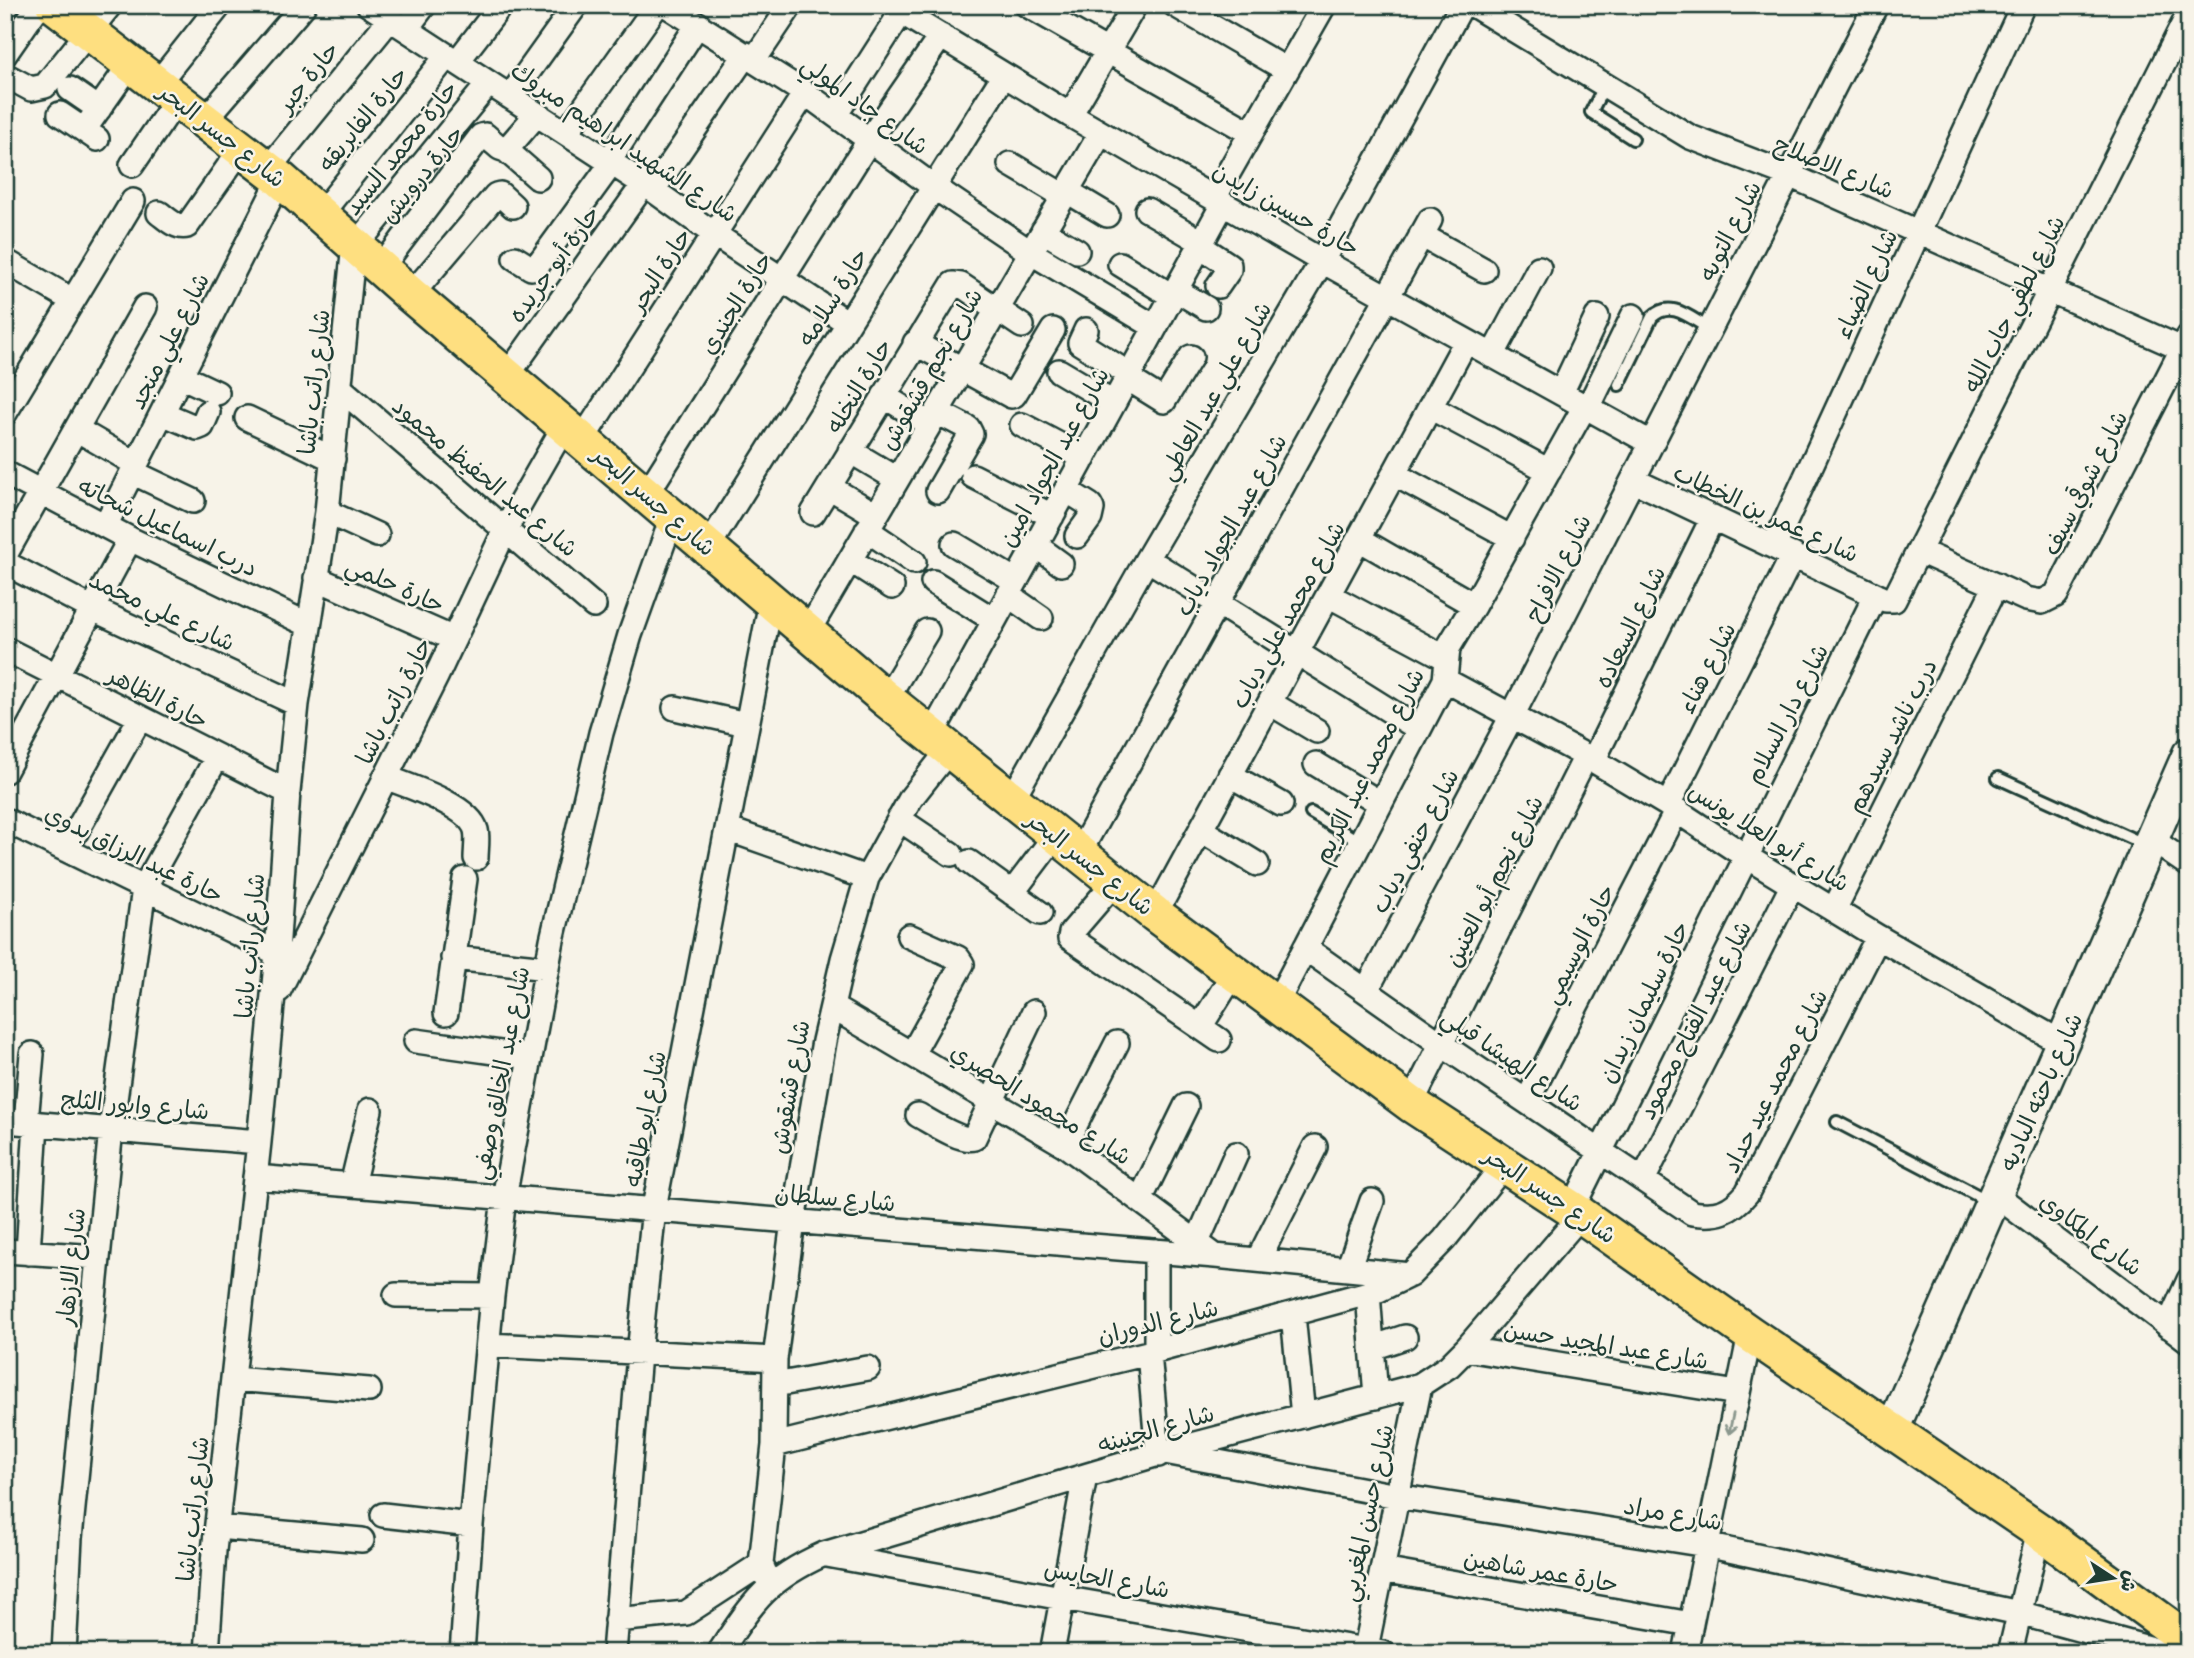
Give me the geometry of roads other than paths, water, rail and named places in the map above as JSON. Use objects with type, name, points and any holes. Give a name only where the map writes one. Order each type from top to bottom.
[{"type":"main road","name":"شارع جسر البحر","points":[[54,5],[99,18],[155,82],[263,166],[411,296],[886,699],[1114,883],[1411,1104],[1577,1212],[2039,1531],[2189,1641]]},
{"type":"street","points":[[5,54],[39,5]]},
{"type":"street","points":[[132,165],[155,82],[220,5]]},
{"type":"street","points":[[205,120],[304,5]]},
{"type":"street","name":"شارع الشهيد ابراهيم مبروك","points":[[369,5],[649,187],[714,234],[848,323]]},
{"type":"street","name":"حارة جبر","points":[[263,166],[398,24],[424,5]]},
{"type":"street","name":"حارة الفابريقه","points":[[320,215],[500,5]]},
{"type":"street","points":[[510,97],[576,5]]},
{"type":"street","name":"حارة أبو جريده","points":[[506,376],[791,5]]},
{"type":"street","points":[[1027,5],[1251,132]]},
{"type":"street","points":[[1070,115],[1135,5]]},
{"type":"street","points":[[1175,5],[1287,69]]},
{"type":"street","name":"شارع عبد الجواد امين","points":[[940,743],[994,620],[1174,293],[1200,244],[1251,132],[1323,5]]},
{"type":"street","name":"شارع علي عبد العاطي","points":[[1011,801],[1147,559],[1322,261],[1462,5]]},
{"type":"street","name":"شارع الاصلاح","points":[[1473,5],[1604,87],[1713,148],[1789,175],[2187,346]]},
{"type":"street","name":"شارع التوبه","points":[[1651,443],[1876,5]]},
{"type":"street","name":"شارع الضياء","points":[[1784,551],[1919,232],[2023,5]]},
{"type":"street","points":[[836,114],[904,9]]},
{"type":"street","name":"حارة حسين زايدن","points":[[904,9],[941,36],[1004,75],[1218,201],[1651,443]]},
{"type":"street","points":[[566,133],[677,11]]},
{"type":"street","points":[[515,258],[531,268],[537,266],[611,162],[677,11]]},
{"type":"street","name":"شارع جاد المولي","points":[[677,11],[836,114],[934,187],[1030,252],[1155,327]]},
{"type":"street","name":"شارع لطفي جاب الله","points":[[1876,595],[1890,601],[1896,598],[2189,13]]},
{"type":"street","points":[[5,75],[27,88],[41,88],[99,18]]},
{"type":"street","name":"حارة الجندي","points":[[646,495],[870,139],[941,36]]},
{"type":"street","name":"حارة سلامه","points":[[708,547],[1004,75]]},
{"type":"street","points":[[61,114],[90,134],[99,108],[155,82]]},
{"type":"street","name":"حارة محمد السيد","points":[[363,253],[489,83]]},
{"type":"street","points":[[69,89],[99,108]]},
{"type":"street","name":"حارة البحر","points":[[574,432],[714,234],[805,93]]},
{"type":"street","points":[[537,114],[506,150],[538,178]]},
{"type":"street","name":"شارع نجم قشقوش","points":[[807,632],[1101,133]]},
{"type":"street","name":"حارة درويش","points":[[363,253],[481,136],[485,135],[506,150]]},
{"type":"street","points":[[1010,163],[1107,215]]},
{"type":"street","points":[[159,213],[182,228],[187,226],[263,166]]},
{"type":"street","name":"شارع علي منجد","points":[[105,526],[181,376],[263,166]]},
{"type":"street","points":[[411,296],[496,195],[502,195],[513,206]]},
{"type":"street","points":[[5,413],[133,201]]},
{"type":"street","points":[[1147,210],[1228,265],[1229,270],[1218,286]]},
{"type":"street","name":"شارع عبد الجواد دياب","points":[[1012,893],[1066,845],[1217,603],[1425,228],[1484,270]]},
{"type":"street","points":[[1043,231],[1077,251]]},
{"type":"street","name":"شارع راتب باشا","points":[[207,1653],[216,1527],[277,953],[288,792],[309,625],[327,512],[341,389],[363,253]]},
{"type":"street","points":[[5,261],[72,300]]},
{"type":"street","points":[[1120,264],[1206,308]]},
{"type":"street","points":[[1492,356],[1539,268]]},
{"type":"street","name":"حارة النخله","points":[[813,513],[950,286],[961,285],[997,310]]},
{"type":"street","points":[[5,555],[145,307]]},
{"type":"street","points":[[997,310],[1022,327]]},
{"type":"street","name":"شارع محمد عبد الكريم","points":[[1276,1004],[1419,729],[1446,669],[1448,648],[1587,407],[1633,316]]},
{"type":"street","points":[[1561,393],[1597,317]]},
{"type":"street","points":[[915,343],[1010,396],[1014,395],[1053,330]]},
{"type":"street","points":[[1086,330],[1080,343],[1164,401],[1191,358]]},
{"type":"street","name":"شارع محمد علي دياب","points":[[1155,914],[1466,341]]},
{"type":"street","name":"شارع شوقي سيف","points":[[1919,551],[2026,599],[2042,602],[2056,596],[2187,346]]},
{"type":"street","points":[[1059,371],[1113,403]]},
{"type":"street","points":[[162,413],[197,428],[202,426],[213,403],[181,376]]},
{"type":"street","name":"شارع عبد الحفيظ محمود","points":[[341,389],[594,606]]},
{"type":"street","points":[[884,396],[933,418],[968,428],[971,434],[938,491]]},
{"type":"street","points":[[1430,407],[1549,471]]},
{"type":"street","points":[[247,418],[333,459]]},
{"type":"street","points":[[1022,425],[1084,458]]},
{"type":"street","points":[[76,429],[134,468],[193,501]]},
{"type":"street","name":"حارة راتب باشا","points":[[272,1002],[454,639],[506,528],[574,432]]},
{"type":"street","name":"شارع الافراح","points":[[1512,716],[1651,443]]},
{"type":"street","points":[[850,451],[897,479]]},
{"type":"street","name":"درب اسماعيل شحاته","points":[[5,473],[130,539],[309,625]]},
{"type":"street","points":[[1394,474],[1512,538]]},
{"type":"street","points":[[973,476],[1052,516]]},
{"type":"street","name":"شارع عمر بن الخطاب","points":[[1633,480],[1876,595]]},
{"type":"street","points":[[829,486],[914,562]]},
{"type":"street","points":[[1066,490],[1092,509],[1090,518],[1077,536]]},
{"type":"street","points":[[327,512],[377,535]]},
{"type":"street","name":"شارع السعاده","points":[[1590,759],[1713,517]]},
{"type":"street","name":"شارع عبد الخالق وصفي","points":[[462,1653],[492,1296],[504,1198],[530,1057],[547,968],[601,733],[630,635],[673,518]]},
{"type":"street","points":[[5,771],[14,736],[57,676],[130,539]]},
{"type":"street","points":[[1359,539],[1474,605]]},
{"type":"street","points":[[954,544],[1012,588],[1041,618]]},
{"type":"street","points":[[1035,545],[1062,564]]},
{"type":"street","name":"شارع هناء","points":[[1673,807],[1784,551]]},
{"type":"street","points":[[1147,559],[1419,729]]},
{"type":"street","points":[[850,561],[892,587]]},
{"type":"street","name":"شارع علي محمد","points":[[5,562],[93,608],[298,704]]},
{"type":"street","name":"حارة حلمي","points":[[316,578],[454,639]]},
{"type":"street","points":[[933,582],[994,620]]},
{"type":"street","name":"درب ناشد سيدهم","points":[[1834,910],[1996,585]]},
{"type":"street","name":"شارع أبو العلا يونس","points":[[1328,595],[1446,669],[1512,716],[1673,807],[1745,856],[1878,937],[2062,1043]]},
{"type":"street","name":"شارع دار السلام","points":[[1745,856],[1876,595]]},
{"type":"street","name":"شارع ابو طاقيه","points":[[614,1653],[654,1208],[771,601]]},
{"type":"street","points":[[886,699],[926,631]]},
{"type":"street","name":"حارة الظاهر","points":[[5,649],[288,792]]},
{"type":"street","points":[[1270,703],[1317,731]]},
{"type":"street","points":[[675,708],[746,724]]},
{"type":"street","name":"شارع حنفي دياب","points":[[1366,991],[1512,716]]},
{"type":"street","points":[[66,850],[140,718]]},
{"type":"street","name":"شارع قشقوش","points":[[765,1574],[774,1444],[775,1359],[793,1221],[832,1007],[867,878],[940,743]]},
{"type":"street","name":"شارع باحثه الباديه","points":[[1892,1430],[2189,754]]},
{"type":"street","points":[[144,888],[217,757]]},
{"type":"street","name":"شارع نجم أبو العنين","points":[[1411,1104],[1590,759]]},
{"type":"street","points":[[1316,764],[1380,803]]},
{"type":"street","points":[[1230,775],[1281,804]]},
{"type":"street","points":[[385,777],[440,800],[468,817],[476,830],[476,858]]},
{"type":"street","name":"حارة الوسيمي","points":[[1527,1101],[1673,807]]},
{"type":"street","points":[[899,819],[1040,913]]},
{"type":"street","name":"حارة عبد الرزاق بدوي","points":[[5,820],[277,953]]},
{"type":"street","points":[[727,830],[867,878]]},
{"type":"street","points":[[1201,830],[1257,864]]},
{"type":"street","points":[[2150,843],[2189,865]]},
{"type":"street","name":"حارة سليمان زيدان","points":[[1577,1212],[1600,1151],[1745,856]]},
{"type":"street","points":[[446,1013],[465,879]]},
{"type":"street","points":[[1114,883],[1071,933],[1070,938],[1219,1040]]},
{"type":"street","name":"شارع عبد الفتاح محمود","points":[[1643,1180],[1793,884]]},
{"type":"street","name":"شارع الازهار","points":[[64,1653],[70,1538],[111,1129],[144,888]]},
{"type":"street","points":[[909,936],[958,958],[962,964],[912,1054]]},
{"type":"street","name":"شارع محمد عيد حداد","points":[[1692,1213],[1708,1216],[1723,1213],[1737,1205],[1747,1193],[1878,937]]},
{"type":"street","name":"شارع الهيشا قبلي","points":[[1305,948],[1441,1044],[1692,1213]]},
{"type":"street","points":[[453,958],[547,968]]},
{"type":"street","points":[[1200,1027],[1234,973]]},
{"type":"street","name":"شارع محمود الحصري","points":[[832,1007],[1065,1145],[1206,1249]]},
{"type":"street","points":[[918,1115],[968,1140],[974,1138],[1034,1012]]},
{"type":"street","points":[[416,1041],[530,1057]]},
{"type":"street","points":[[1065,1145],[1117,1043]]},
{"type":"street","points":[[28,1253],[22,1122],[32,1054]]},
{"type":"street","points":[[1140,1200],[1186,1106]]},
{"type":"street","points":[[352,1185],[370,1110]]},
{"type":"street","name":"شارع وابور الثلج","points":[[22,1122],[259,1142]]},
{"type":"street","points":[[1258,1260],[1315,1147]]},
{"type":"street","points":[[1206,1249],[1237,1154]]},
{"type":"street","name":"شارع الدوران","points":[[774,1444],[1153,1352],[1368,1293],[1410,1275],[1444,1240],[1504,1165]]},
{"type":"street","name":"شارع سلطان","points":[[255,1177],[1156,1251],[1206,1249],[1258,1260],[1410,1275]]},
{"type":"street","name":"شارع المكاوي","points":[[1994,1199],[2189,1342]]},
{"type":"street","points":[[1348,1269],[1372,1201]]},
{"type":"street","name":"شارع الجنينه","points":[[719,1653],[749,1609],[765,1574],[1161,1453],[1420,1385],[1449,1366],[1466,1349],[1577,1212]]},
{"type":"street","points":[[5,1251],[98,1257]]},
{"type":"street","points":[[1156,1251],[1153,1352],[1161,1453]]},
{"type":"street","points":[[2168,1326],[2189,1280]]},
{"type":"street","points":[[1368,1293],[1376,1396]]},
{"type":"street","points":[[396,1295],[492,1296]]},
{"type":"street","points":[[1293,1315],[1303,1416]]},
{"type":"street","points":[[1685,1653],[1750,1334]]},
{"type":"street","points":[[1372,1348],[1405,1336]]},
{"type":"street","points":[[488,1345],[775,1359]]},
{"type":"street","name":"شارع عبد المجيد حسن","points":[[1466,1349],[1737,1394]]},
{"type":"street","points":[[775,1385],[868,1368]]},
{"type":"street","points":[[233,1380],[369,1390]]},
{"type":"street","name":"شارع حسن المغربي","points":[[1371,1652],[1382,1570],[1420,1385]]},
{"type":"street","name":"شارع مراد","points":[[1161,1453],[1397,1496],[1706,1545],[2019,1614],[2167,1653]]},
{"type":"street","points":[[1052,1653],[1085,1476]]},
{"type":"street","points":[[383,1515],[471,1525]]},
{"type":"street","points":[[216,1527],[362,1540]]},
{"type":"street","points":[[2010,1653],[2039,1531]]},
{"type":"street","name":"شارع الحايس","points":[[824,1554],[1371,1652]]},
{"type":"street","name":"حارة عمر شاهين","points":[[1382,1570],[1691,1624]]},
{"type":"street","points":[[616,1620],[686,1613],[765,1574]]},
{"type":"lane","points":[[1604,87],[1591,112],[1633,139]]},
{"type":"lane","points":[[1619,384],[1652,317],[1660,309],[1670,307],[1710,328]]},
{"type":"lane","points":[[1998,778],[2150,843]]},
{"type":"lane","points":[[1311,813],[1360,842]]},
{"type":"lane","points":[[1837,1122],[1994,1199]]}]
